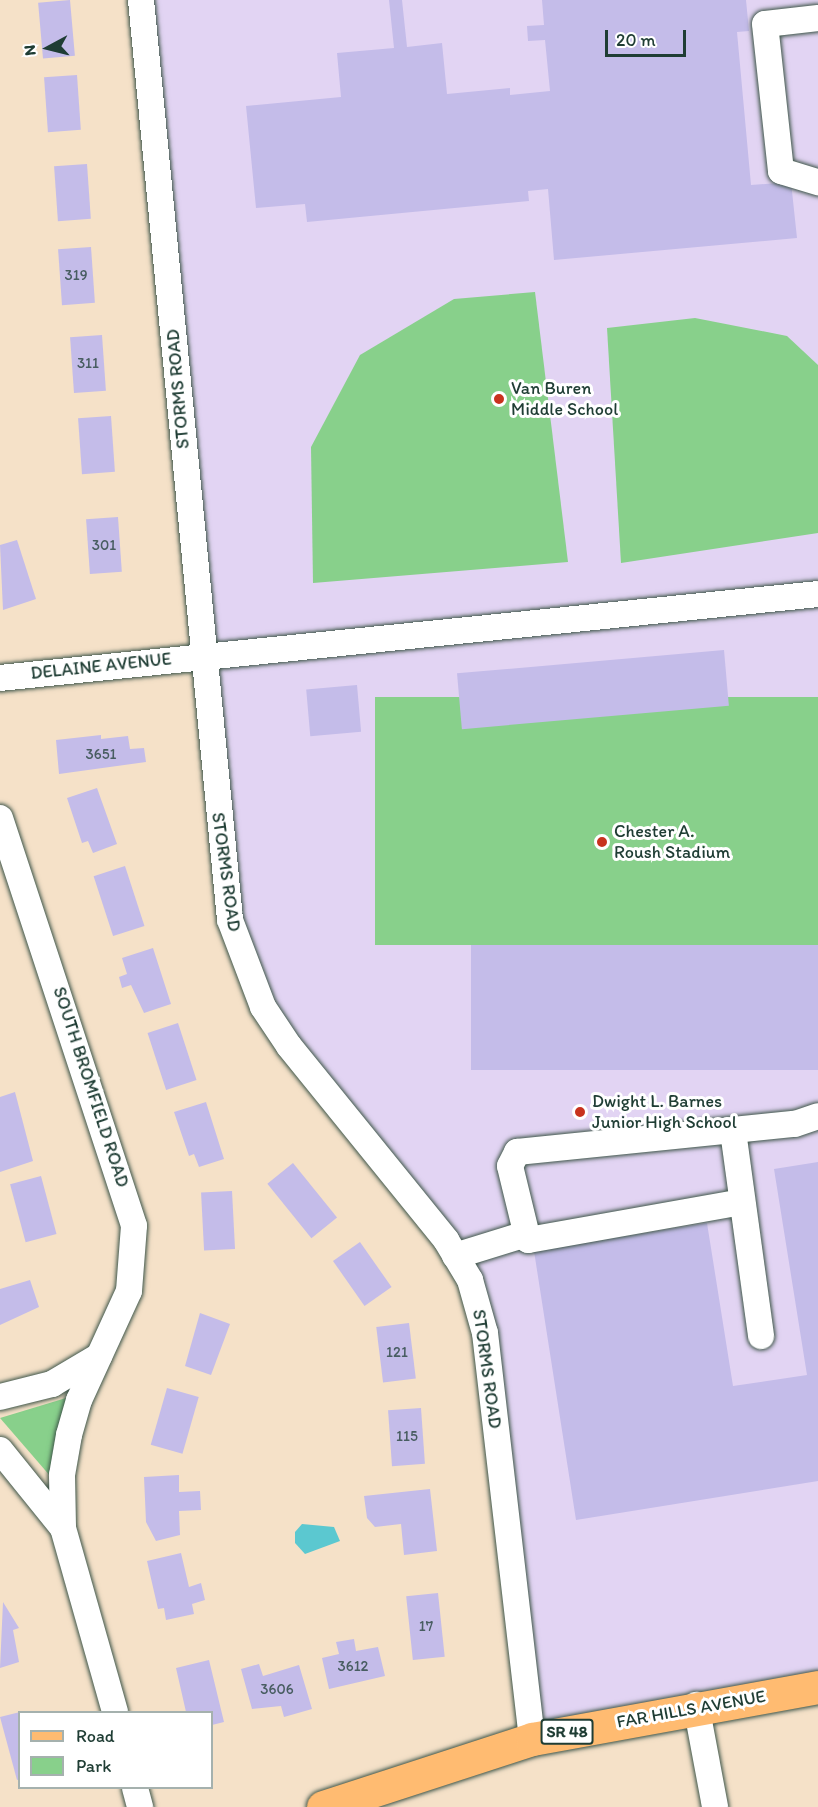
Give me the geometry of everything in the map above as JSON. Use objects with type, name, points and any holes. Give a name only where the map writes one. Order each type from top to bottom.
[{"type":"main road","name":"FAR HILLS AVENUE","points":[[323,1807],[532,1739],[696,1705],[818,1687]]},
{"type":"street","name":"STORMS ROAD","points":[[141,0],[201,655],[223,868],[245,967],[289,1047],[455,1256],[470,1280],[485,1333],[532,1739]]},
{"type":"street","points":[[818,18],[765,24],[781,171],[818,182]]},
{"type":"street","name":"DELAINE AVENUE","points":[[0,678],[201,655],[818,594]]},
{"type":"street","name":"SOUTH BROMFIELD ROAD","points":[[0,818],[134,1226],[129,1292],[99,1356],[69,1435],[62,1475],[63,1528]]},
{"type":"street","points":[[742,1202],[528,1240],[523,1235],[510,1166],[518,1152],[795,1124],[818,1116]]},
{"type":"street","points":[[733,1131],[761,1336]]},
{"type":"street","points":[[455,1256],[523,1235]]},
{"type":"street","points":[[0,1397],[52,1384],[99,1356]]},
{"type":"street","points":[[0,1450],[63,1528],[114,1711]]},
{"type":"street","points":[[696,1705],[715,1807]]},
{"type":"street","points":[[135,1789],[140,1807]]},
{"type":"shaded area","points":[[141,0],[818,0],[818,1687],[532,1739],[481,1309],[245,967]]},
{"type":"green space","points":[[535,292],[568,562],[313,583],[311,447],[360,355],[454,299]]},
{"type":"green space","points":[[695,318],[787,336],[818,365],[818,533],[621,563],[607,328]]},
{"type":"green space","name":"Chester A. Roush Stadium","points":[[375,697],[818,697],[818,945],[375,945]]},
{"type":"green space","points":[[66,1398],[51,1477],[0,1418]]},
{"type":"water","points":[[302,1524],[334,1527],[340,1541],[305,1554],[295,1543],[295,1532]]},
{"type":"building","points":[[70,0],[75,56],[43,59],[38,3]]},
{"type":"building","points":[[389,0],[402,0],[407,47],[442,43],[447,94],[510,88],[510,95],[550,91],[545,40],[528,41],[527,26],[544,25],[542,0],[746,0],[749,31],[737,32],[751,185],[791,182],[797,238],[554,260],[548,189],[528,191],[529,201],[307,222],[305,204],[256,208],[246,106],[341,97],[337,53],[394,48]]},
{"type":"building","points":[[77,75],[81,130],[48,132],[44,77]]},
{"type":"building","points":[[87,164],[91,219],[58,221],[54,166]]},
{"type":"building","points":[[91,247],[95,303],[62,305],[58,249]]},
{"type":"building","points":[[102,335],[106,391],[74,393],[70,337]]},
{"type":"building","points":[[111,416],[115,472],[82,474],[78,418]]},
{"type":"building","points":[[118,517],[122,572],[90,574],[86,519]]},
{"type":"building","points":[[17,540],[36,599],[3,610],[0,545]]},
{"type":"building","points":[[724,650],[729,706],[462,729],[457,673]]},
{"type":"building","points":[[357,685],[361,732],[310,736],[306,689]]},
{"type":"building","points":[[101,735],[101,739],[128,736],[130,749],[144,748],[146,762],[59,774],[56,740]]},
{"type":"building","points":[[97,788],[117,844],[93,853],[88,841],[82,843],[67,798]]},
{"type":"building","points":[[125,866],[144,926],[113,936],[94,876]]},
{"type":"building","points":[[471,945],[818,945],[818,1070],[471,1070]]},
{"type":"building","points":[[153,948],[171,1004],[144,1013],[131,985],[122,988],[119,977],[127,974],[122,958]]},
{"type":"building","points":[[178,1023],[197,1080],[166,1090],[148,1033]]},
{"type":"building","points":[[15,1092],[33,1161],[0,1172],[0,1097]]},
{"type":"building","points":[[206,1102],[224,1159],[199,1167],[194,1154],[189,1156],[174,1112]]},
{"type":"building","points":[[818,1162],[818,1481],[576,1520],[534,1251],[707,1223],[733,1386],[807,1375],[774,1169]]},
{"type":"building","points":[[293,1163],[337,1217],[311,1238],[267,1184]]},
{"type":"building","points":[[41,1176],[57,1234],[26,1242],[10,1184]]},
{"type":"building","points":[[232,1191],[235,1249],[204,1251],[201,1193]]},
{"type":"building","points":[[360,1242],[392,1287],[365,1306],[333,1261]]},
{"type":"building","points":[[30,1280],[39,1307],[0,1325],[0,1289]]},
{"type":"building","points":[[200,1313],[230,1324],[211,1375],[185,1366]]},
{"type":"building","points":[[409,1323],[416,1379],[383,1383],[376,1327]]},
{"type":"building","points":[[167,1388],[199,1397],[182,1454],[151,1445]]},
{"type":"building","points":[[421,1408],[425,1464],[392,1466],[388,1410]]},
{"type":"building","points":[[179,1475],[179,1492],[200,1491],[201,1510],[179,1511],[180,1535],[156,1541],[146,1522],[144,1477]]},
{"type":"building","points":[[430,1489],[437,1551],[404,1555],[401,1524],[375,1527],[367,1518],[364,1496]]},
{"type":"building","points":[[181,1553],[189,1587],[201,1583],[205,1600],[192,1604],[194,1614],[166,1620],[164,1608],[158,1609],[147,1561]]},
{"type":"building","points":[[438,1593],[445,1657],[413,1660],[406,1596]]},
{"type":"building","points":[[3,1602],[19,1628],[13,1630],[19,1662],[0,1668]]},
{"type":"building","points":[[354,1639],[356,1651],[378,1647],[385,1676],[329,1689],[322,1658],[339,1654],[336,1642]]},
{"type":"building","points":[[209,1660],[224,1722],[213,1725],[213,1711],[186,1711],[176,1668]]},
{"type":"building","points":[[259,1664],[263,1676],[299,1665],[312,1709],[284,1717],[281,1706],[252,1709],[241,1669]]},
{"type":"building","points":[[18,1712],[17,1780],[0,1717]]},
{"type":"place","name":"Van Buren Middle School","points":[[499,399]]},
{"type":"place","name":"Chester A. Roush Stadium","points":[[602,842]]},
{"type":"place","name":"Dwight L. Barnes Junior High School","points":[[580,1112]]}]
